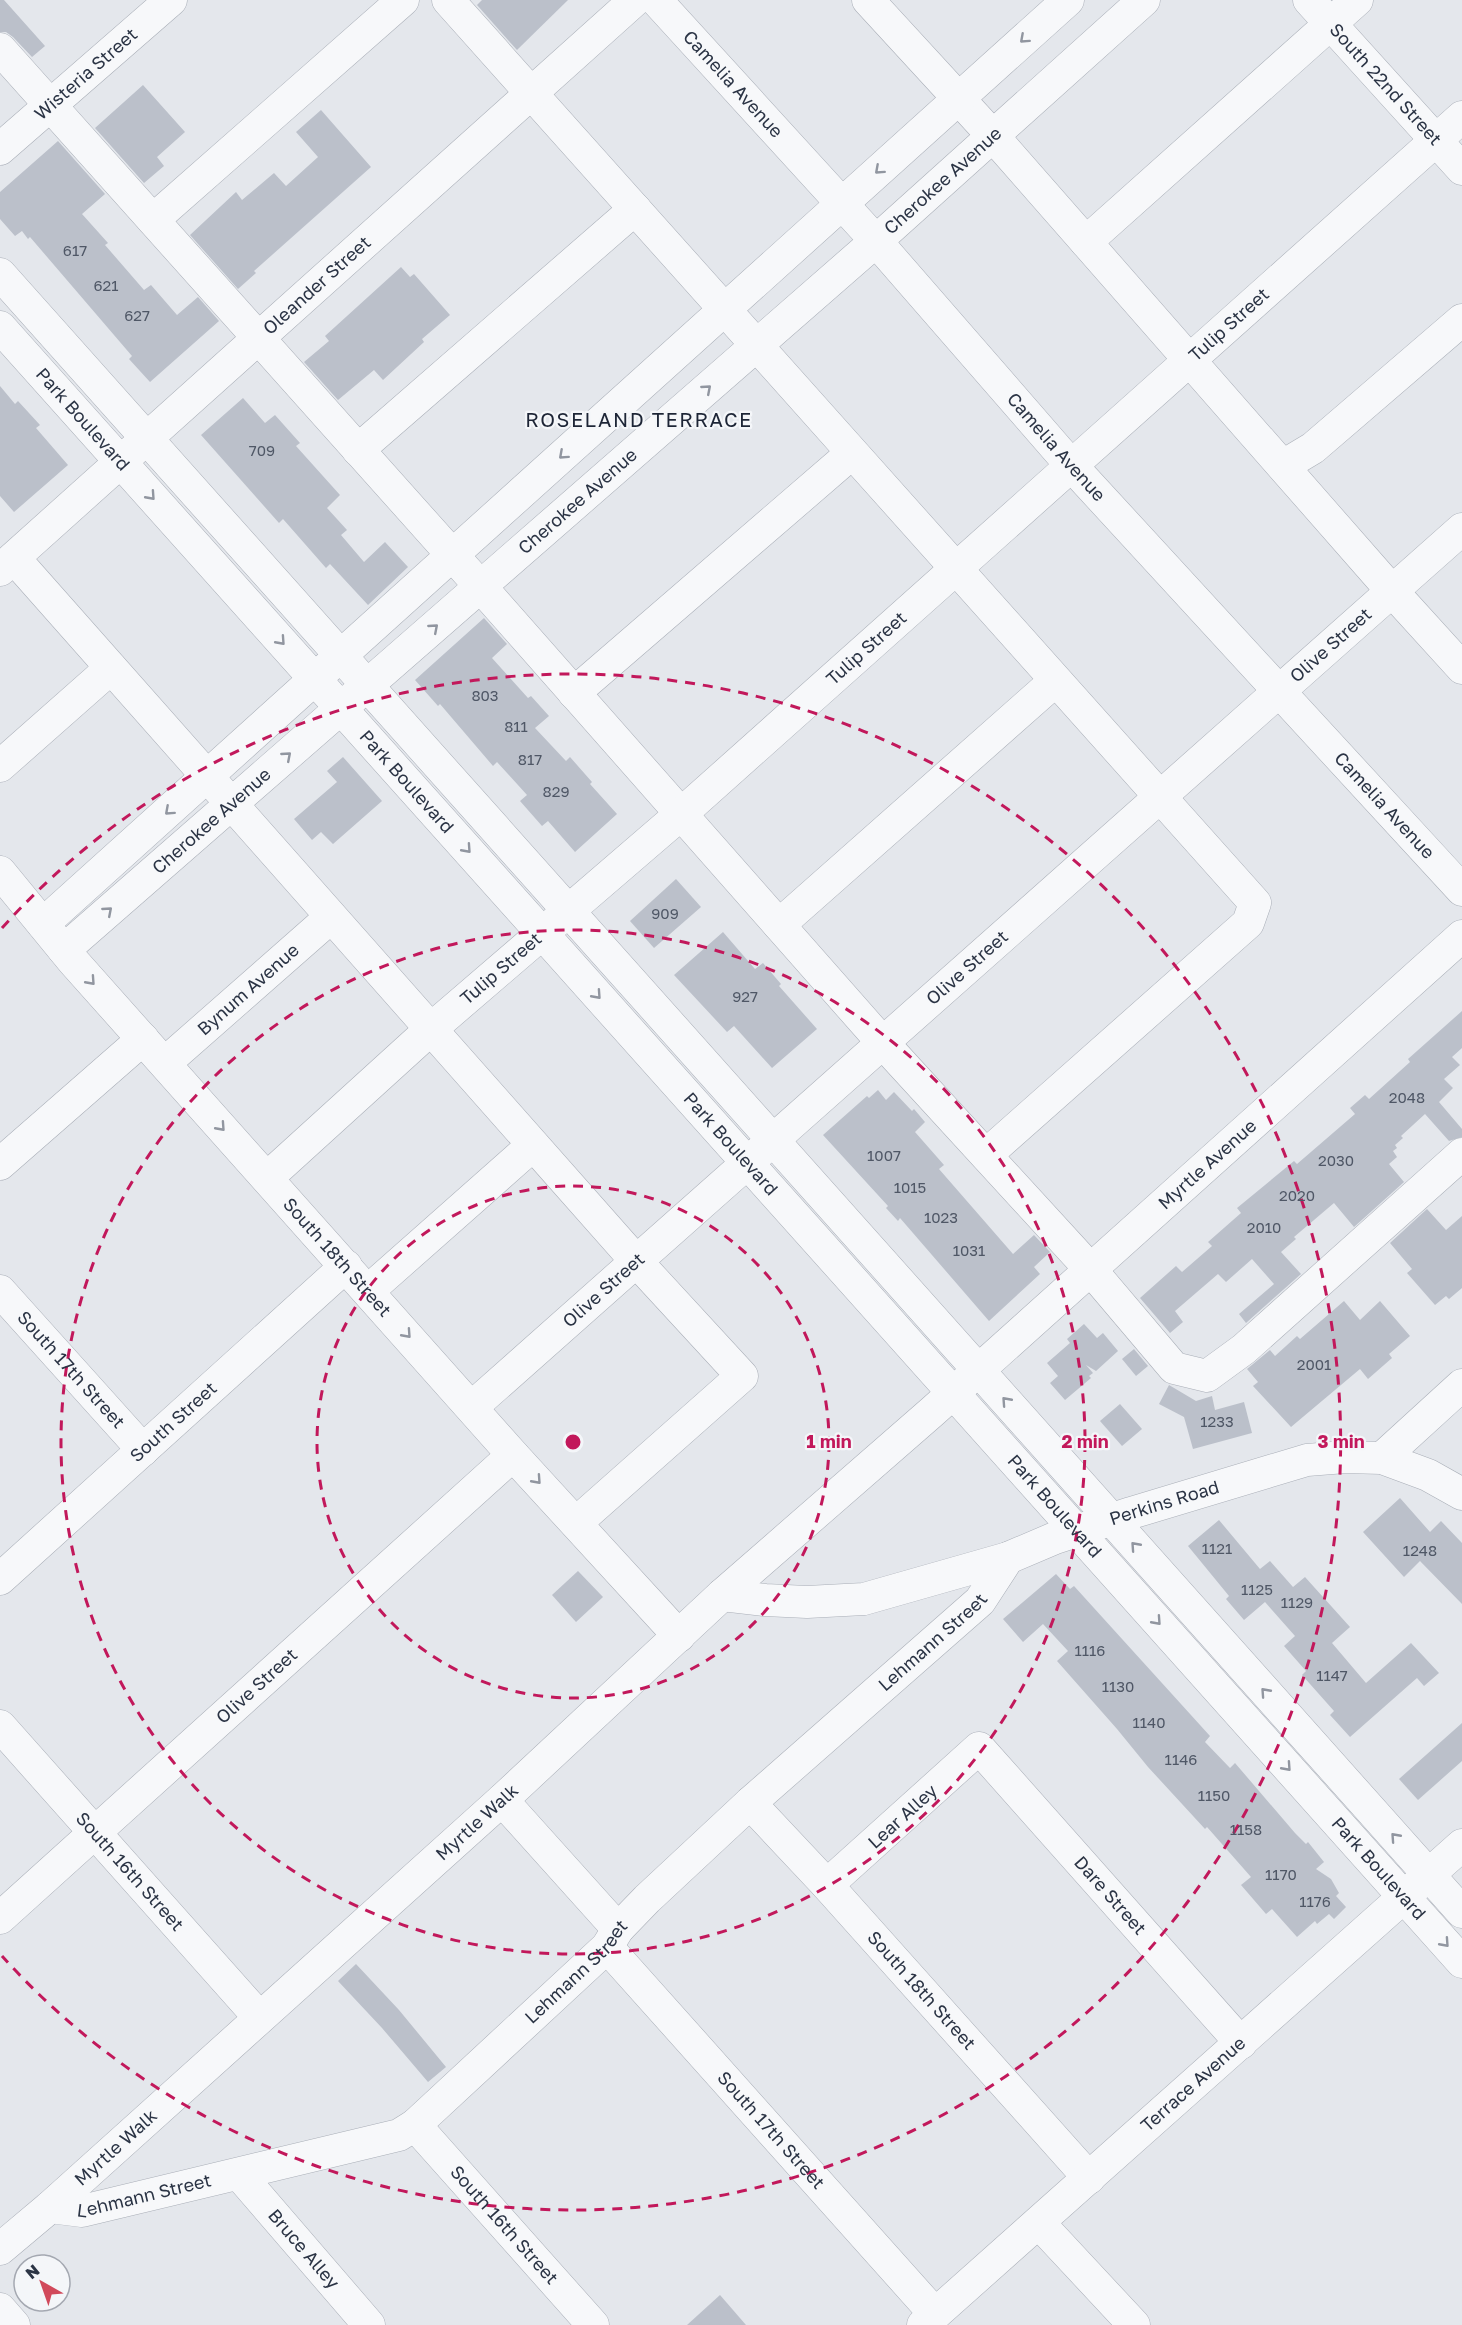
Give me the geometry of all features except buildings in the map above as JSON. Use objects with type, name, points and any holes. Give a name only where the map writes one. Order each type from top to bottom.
[{"type":"street","name":"Wisteria Street","points":[[0,150],[171,0]]},
{"type":"street","points":[[153,220],[403,0]]},
{"type":"street","points":[[448,0],[954,569],[1255,903],[1248,923],[986,1155]]},
{"type":"street","name":"Oleander Street","points":[[7,564],[634,0]]},
{"type":"street","name":"Camelia Avenue","points":[[656,0],[876,241],[1070,464],[1462,890]]},
{"type":"street","points":[[868,0],[993,136],[1462,668]]},
{"type":"street","name":"Cherokee Avenue","points":[[43,924],[1068,0]]},
{"type":"street","name":"Cherokee Avenue","points":[[64,950],[876,241],[1144,0]]},
{"type":"street","name":"South 22nd Street","points":[[1309,0],[1462,169]]},
{"type":"street","points":[[1086,242],[1357,0]]},
{"type":"street","points":[[0,49],[481,587],[883,1043],[1091,1270],[1174,1368],[1207,1376],[1244,1348],[1462,1154]]},
{"type":"street","name":"Tulip Street","points":[[267,1178],[430,1029],[681,814],[1070,464],[1462,117]]},
{"type":"street","points":[[358,450],[634,209]]},
{"type":"street","points":[[0,274],[1462,1912]]},
{"type":"street","points":[[1283,466],[1321,442],[1462,320]]},
{"type":"street","name":"Park Boulevard","points":[[0,327],[1462,1962]]},
{"type":"street","points":[[574,693],[852,453]]},
{"type":"street","name":"Olive Street","points":[[472,1407],[1462,529]]},
{"type":"street","points":[[7,564],[111,668],[637,1262],[742,1376],[576,1523]]},
{"type":"street","points":[[0,766],[111,668]]},
{"type":"street","points":[[779,925],[1055,681]]},
{"type":"street","name":"South 18th Street","points":[[0,872],[64,950],[143,1039],[513,1455],[679,1636]]},
{"type":"street","name":"Bynum Avenue","points":[[165,1063],[331,917]]},
{"type":"street","name":"Myrtle Avenue","points":[[953,1393],[1462,936]]},
{"type":"street","points":[[0,1164],[143,1039]]},
{"type":"street","points":[[369,1291],[533,1144]]},
{"type":"street","name":"South Street","points":[[0,1579],[346,1266]]},
{"type":"street","name":"South 17th Street","points":[[0,1291],[143,1450]]},
{"type":"street","points":[[1382,1458],[1462,1385]]},
{"type":"street","name":"Myrtle Walk","points":[[0,2249],[50,2207],[502,1800],[722,1595],[953,1393]]},
{"type":"street","name":"Olive Street","points":[[0,1918],[513,1455]]},
{"type":"street","name":"Perkins Road","points":[[722,1595],[807,1602],[864,1599],[1008,1558],[1076,1531],[1307,1460],[1345,1457],[1382,1458],[1428,1474],[1462,1494]]},
{"type":"street","name":"Lehmann Street","points":[[50,2207],[82,2211],[399,2135],[416,2125],[613,1938],[646,1899],[750,1803],[980,1601],[1008,1558]]},
{"type":"street","name":"South 16th Street","points":[[0,1726],[259,2017]]},
{"type":"street","name":"Lear Alley","points":[[827,1885],[979,1748]]},
{"type":"street","name":"Dare Street","points":[[979,1748],[1241,2043]]},
{"type":"street","name":"South 17th Street","points":[[502,1800],[929,2320]]},
{"type":"street","name":"South 18th Street","points":[[750,1803],[827,1885],[1089,2178]]},
{"type":"street","name":"Terrace Avenue","points":[[929,2320],[1462,1845]]},
{"type":"street","name":"South 16th Street","points":[[416,2125],[593,2325]]},
{"type":"street","name":"Bruce Alley","points":[[239,2174],[369,2325]]},
{"type":"street","points":[[1039,2223],[1134,2325]]},
{"type":"street","points":[[0,2309],[14,2325]]},
{"type":"district","name":"ROSELAND TERRACE","points":[[639,420]]}]
